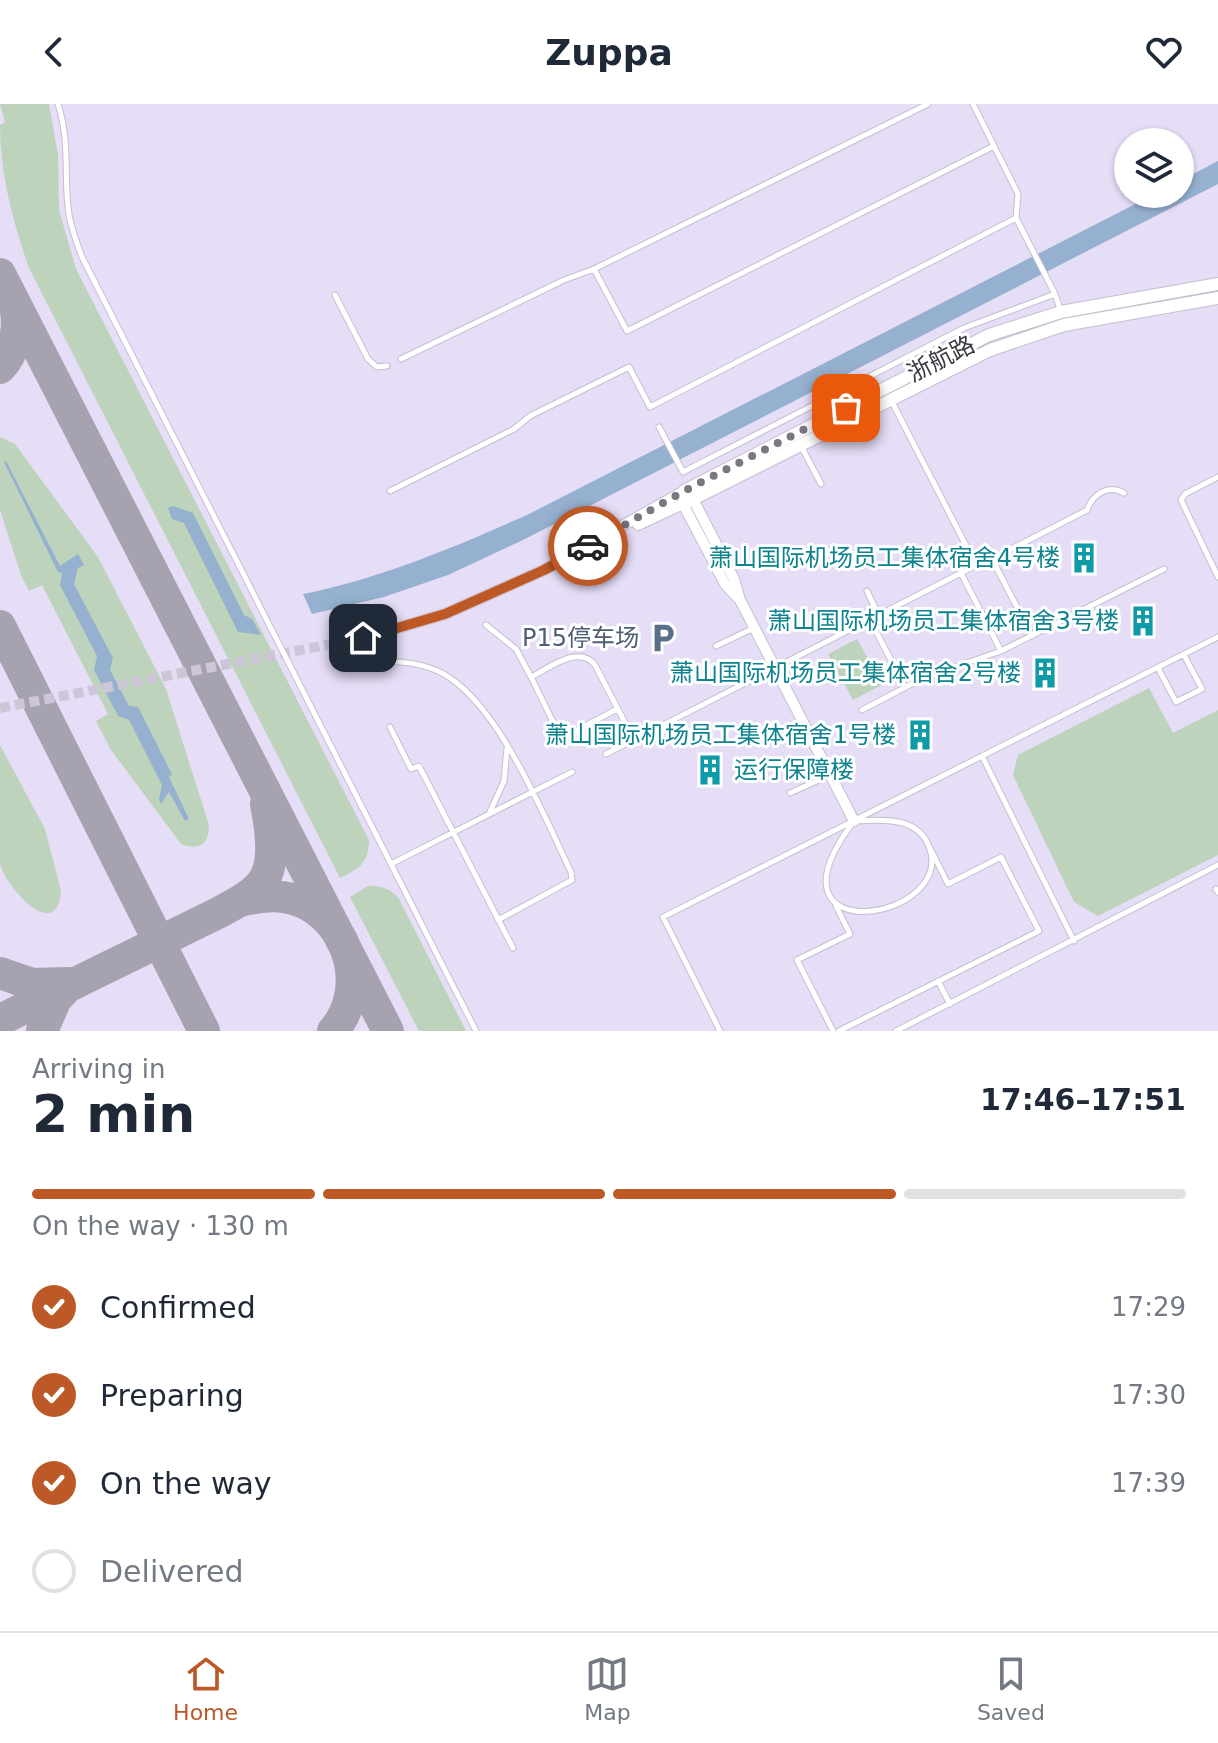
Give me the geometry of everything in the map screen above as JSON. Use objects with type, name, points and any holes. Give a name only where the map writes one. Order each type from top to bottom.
[{"type":"street","name":"浙航路","points":[[687,498],[989,335],[1218,284]]},
{"type":"street","name":"浙航路","points":[[687,498],[990,350],[1063,318],[1218,298]]},
{"type":"street","points":[[363,638],[445,614],[544,570],[687,498],[725,584],[740,600],[755,627],[854,821]]},
{"type":"lane","points":[[58,104],[68,153],[69,214],[82,257],[476,1031]]},
{"type":"lane","points":[[401,359],[564,280],[594,269],[928,104]]},
{"type":"lane","points":[[973,104],[1018,194],[1016,218],[1055,294],[1063,318]]},
{"type":"lane","points":[[594,269],[627,331],[994,146]]},
{"type":"lane","points":[[390,491],[629,367],[650,407],[1016,218]]},
{"type":"lane","points":[[659,427],[683,472],[964,328],[1055,294]]},
{"type":"lane","points":[[335,295],[372,364],[387,366]]},
{"type":"lane","points":[[890,399],[976,565]]},
{"type":"lane","points":[[800,445],[821,484]]},
{"type":"lane","points":[[1218,477],[1185,494],[1181,503],[1218,577]]},
{"type":"lane","points":[[606,754],[1087,510],[1096,495],[1113,489],[1124,493]]},
{"type":"lane","points":[[992,559],[1032,636]]},
{"type":"lane","points":[[862,710],[923,678],[1001,651],[1164,569]]},
{"type":"lane","points":[[961,573],[1001,651]]},
{"type":"lane","points":[[867,591],[878,614]]},
{"type":"lane","points":[[869,618],[905,687]]},
{"type":"lane","points":[[486,625],[516,649],[557,730],[570,734],[617,709]]},
{"type":"lane","points":[[716,646],[755,627]]},
{"type":"lane","points":[[720,1031],[663,917],[1218,637]]},
{"type":"lane","points":[[531,677],[581,654],[589,657],[634,740]]},
{"type":"lane","points":[[1158,668],[1176,702],[1202,689],[1184,655]]},
{"type":"lane","points":[[360,662],[403,662],[439,672],[461,685],[482,706],[532,793],[571,872],[572,880],[498,920]]},
{"type":"lane","points":[[390,727],[411,769],[419,766],[513,948]]},
{"type":"lane","points":[[488,815],[504,781],[507,747]]},
{"type":"lane","points":[[983,758],[1074,941]]},
{"type":"lane","points":[[391,864],[572,772]]},
{"type":"lane","points":[[790,793],[831,774]]},
{"type":"lane","points":[[854,821],[891,821],[917,829],[948,884],[1001,857],[1039,931],[836,1031],[797,960],[850,934],[830,894],[826,873],[831,855],[854,821]]},
{"type":"lane","points":[[830,894],[837,905],[851,911],[866,913],[883,910],[913,894],[926,882],[932,859],[929,846]]},
{"type":"lane","points":[[896,1031],[1218,865]]},
{"type":"lane","points":[[938,981],[950,1004]]},
{"type":"shaded area","points":[[0,104],[1218,104],[1218,1031],[0,1031]]},
{"type":"green space","points":[[0,104],[49,104],[58,155],[59,210],[76,269],[369,840],[362,864],[340,878],[29,268],[5,180],[0,125],[5,122]]},
{"type":"green space","points":[[0,437],[15,444],[98,557],[166,689],[208,822],[208,835],[199,846],[181,844],[111,750],[96,721],[108,714],[42,585],[29,591],[21,575],[0,510]]},
{"type":"green space","points":[[857,639],[882,685],[853,700],[828,654]]},
{"type":"green space","points":[[1149,688],[1173,733],[1218,710],[1218,855],[1098,916],[1074,902],[1013,775],[1018,755]]},
{"type":"green space","points":[[0,745],[45,829],[61,891],[57,906],[50,913],[41,912],[20,896],[0,864]]},
{"type":"green space","points":[[368,886],[385,888],[399,899],[466,1031],[419,1031],[350,897]]},
{"type":"water","points":[[1218,161],[1218,184],[1194,196],[1194,174]]},
{"type":"water","points":[[1128,208],[1171,208],[523,540],[448,575],[384,597],[312,614],[303,594],[390,570],[529,514]]},
{"type":"water","points":[[6,461],[60,566],[78,554],[84,565],[78,568],[74,584],[113,658],[110,670],[129,706],[138,707],[172,774],[169,777],[189,819],[185,821],[169,792],[161,804],[162,785],[129,720],[118,716],[94,670],[97,656],[60,585],[62,573],[58,572]]},
{"type":"water","points":[[173,506],[193,513],[244,615],[252,619],[261,635],[238,632],[184,523],[172,519],[168,508]]},
{"type":"taxiway","points":[[0,274],[388,1031]]},
{"type":"taxiway","points":[[0,368],[15,339],[15,306]]},
{"type":"taxiway","points":[[0,626],[204,1031]]},
{"type":"taxiway","points":[[0,1020],[220,912],[252,892],[269,868],[271,850],[266,804]]},
{"type":"taxiway","points":[[240,901],[277,896],[305,903],[323,915],[337,931],[351,971],[351,992],[345,1012],[333,1031]]},
{"type":"taxiway","points":[[0,973],[32,984],[68,983]]},
{"type":"taxiway","points":[[42,1031],[56,999],[69,985]]},
{"type":"tunnel","points":[[0,708],[363,638]]},
{"type":"way so far","points":[[588,546],[684,491],[846,408]]},
{"type":"place","name":"萧山国际机场员工集体宿舍4号楼","points":[[1084,558]]},
{"type":"place","name":"萧山国际机场员工集体宿舍3号楼","points":[[1143,621]]},
{"type":"place","name":"P15停车场","points":[[663,638]]},
{"type":"place","name":"萧山国际机场员工集体宿舍2号楼","points":[[1045,673]]},
{"type":"place","name":"萧山国际机场员工集体宿舍1号楼","points":[[920,735]]},
{"type":"place","name":"运行保障楼","points":[[710,770]]},
{"type":"route","points":[[363,638],[445,614],[544,570],[588,546]]}]
